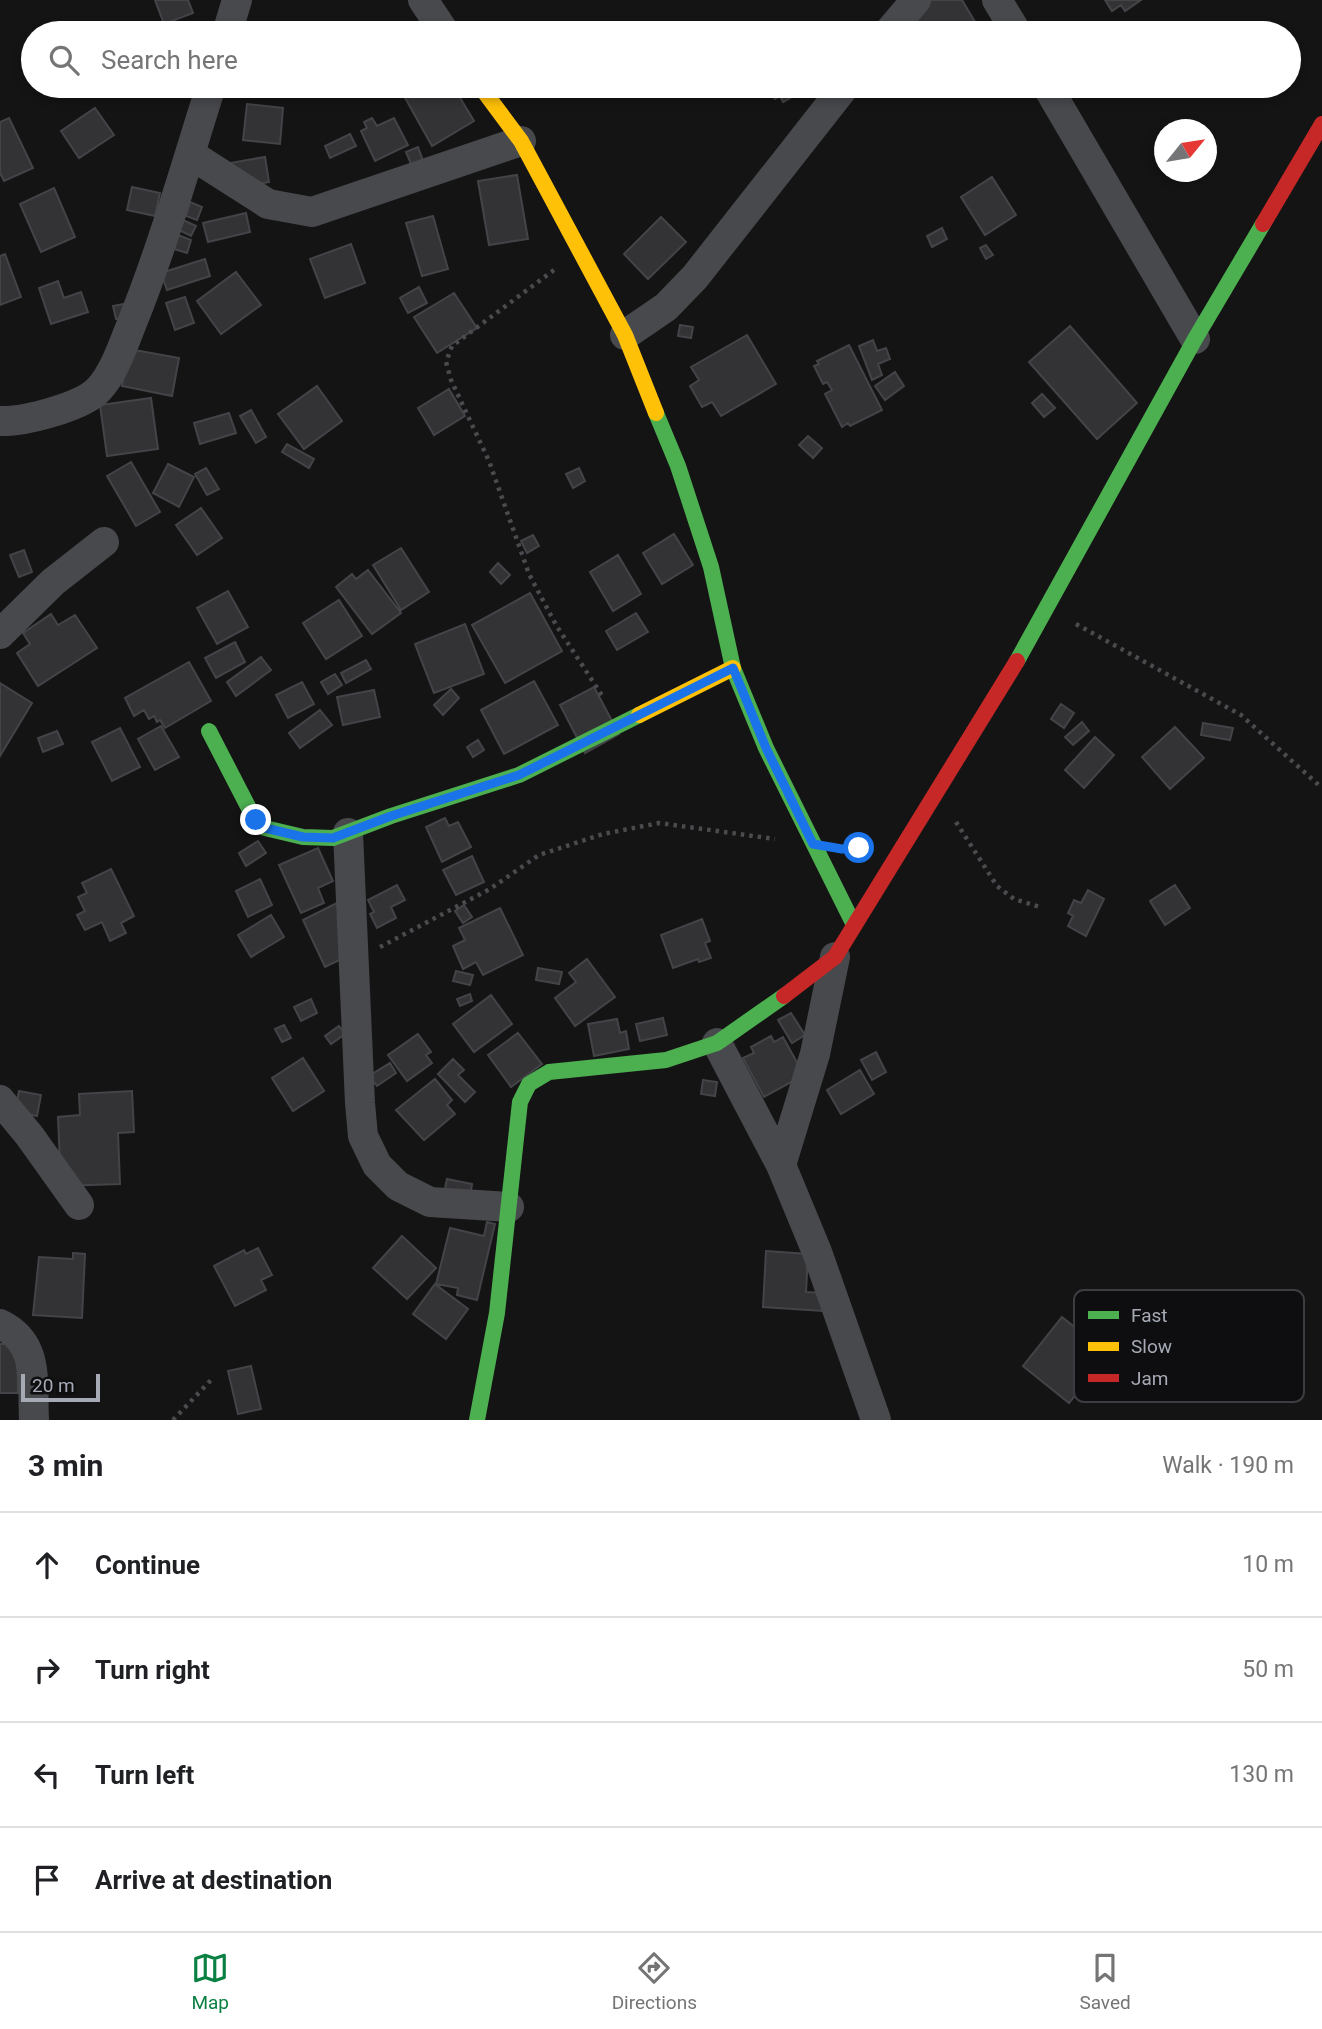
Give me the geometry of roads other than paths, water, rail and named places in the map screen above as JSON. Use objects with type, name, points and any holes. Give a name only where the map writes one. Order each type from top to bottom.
[{"type":"street","points":[[231,21],[237,0]]},
{"type":"street","points":[[423,0],[436,21]]},
{"type":"street","points":[[898,21],[916,0]]},
{"type":"street","points":[[998,0],[1010,21]]},
{"type":"street","points":[[0,421],[18,422],[63,409],[99,390],[119,356],[143,296],[207,98]]},
{"type":"street","points":[[489,98],[521,141],[625,335],[678,466],[711,566],[733,668],[766,748],[854,925]]},
{"type":"street","points":[[625,335],[666,307],[695,277],[836,98]]},
{"type":"street","points":[[1054,98],[1195,339]]},
{"type":"street","points":[[781,1166],[815,1054],[835,957],[1047,608],[1195,339],[1322,124]]},
{"type":"street","points":[[190,154],[268,204],[312,212],[521,141]]},
{"type":"street","points":[[0,634],[53,582],[104,542]]},
{"type":"street","points":[[209,731],[248,810],[265,828],[303,837],[333,838],[391,816],[519,775],[733,668]]},
{"type":"street","points":[[348,833],[363,1136],[377,1165],[398,1186],[430,1202],[509,1207]]},
{"type":"street","points":[[477,1420],[497,1313],[514,1137],[520,1101],[529,1084],[549,1072],[666,1060],[717,1043],[764,1012],[835,957]]},
{"type":"street","points":[[717,1043],[781,1166],[817,1252],[876,1420]]},
{"type":"street","points":[[0,1100],[29,1135],[79,1205]]},
{"type":"street","points":[[0,1324],[23,1341],[31,1357],[34,1420]]}]
